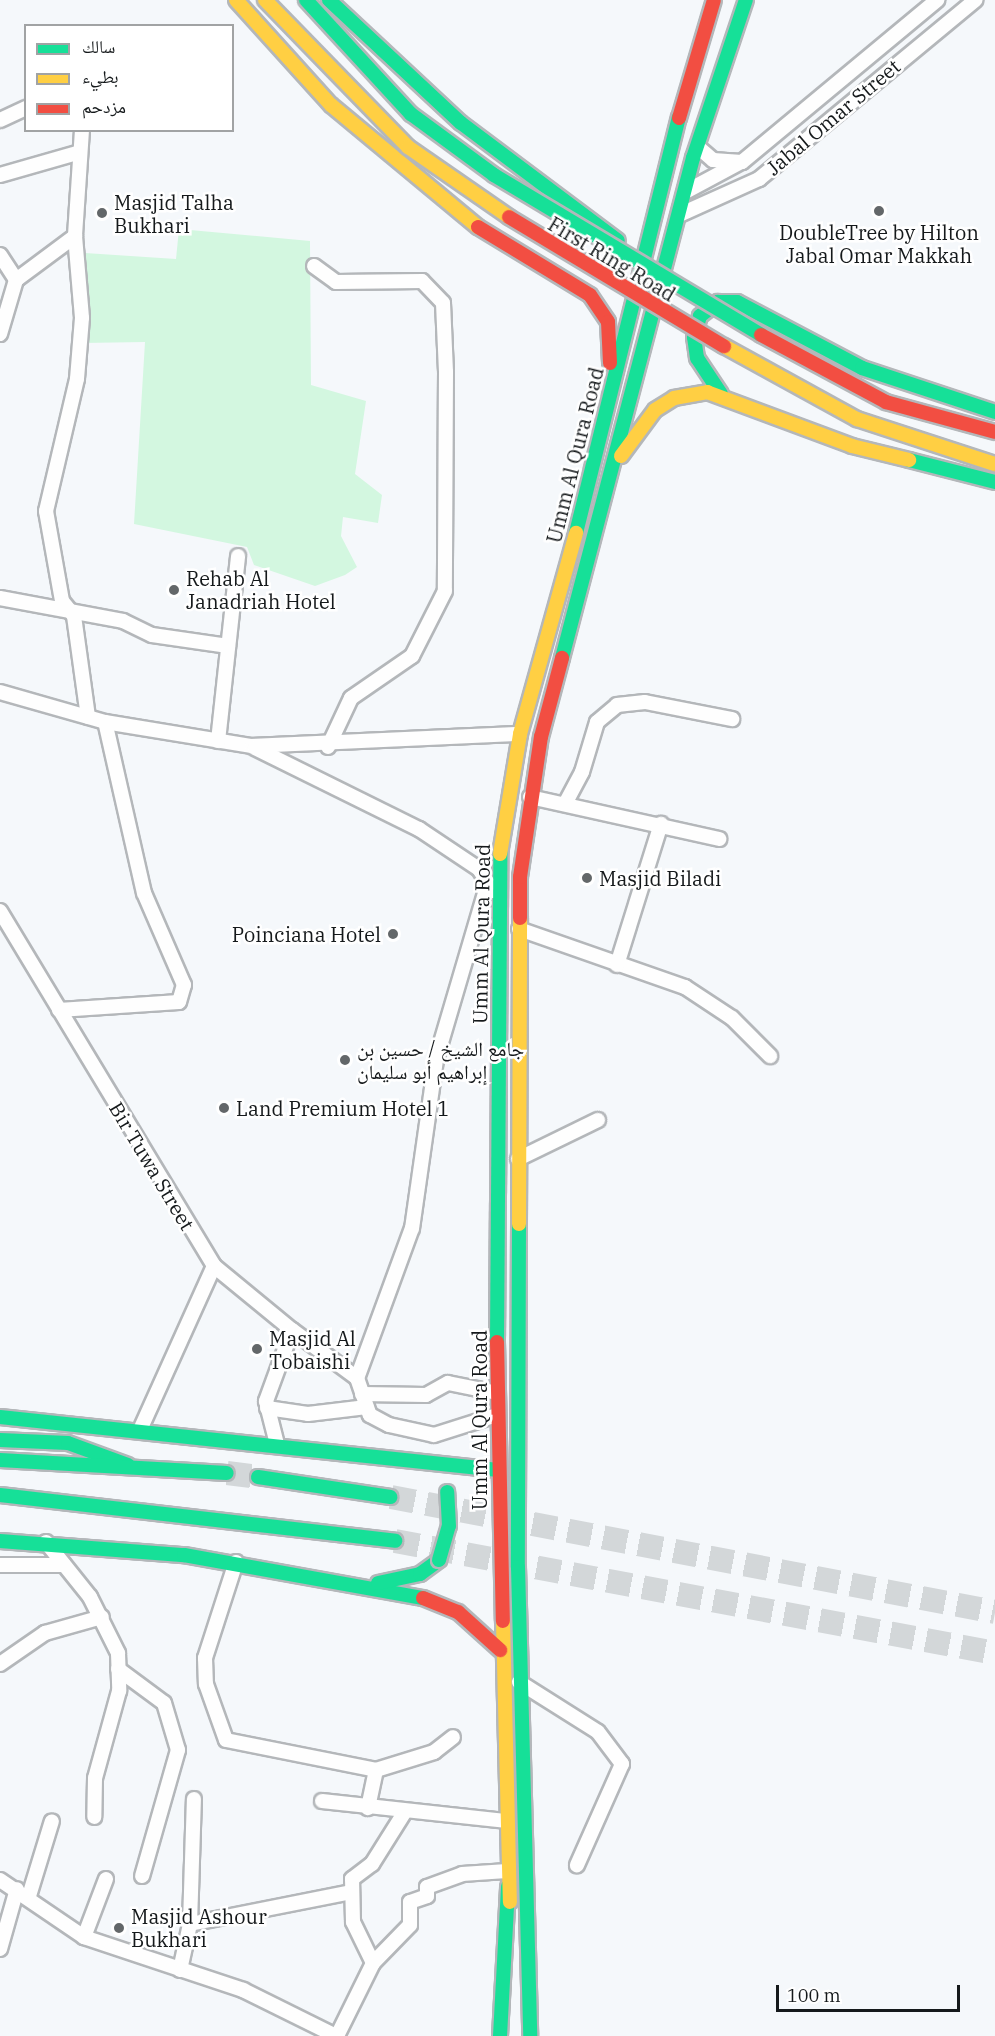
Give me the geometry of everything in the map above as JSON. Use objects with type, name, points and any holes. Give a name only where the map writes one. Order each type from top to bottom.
[{"type":"main road","points":[[236,0],[331,105],[381,151],[456,213],[590,295],[608,322],[610,360],[592,474]]},
{"type":"main road","name":"First Ring Road","points":[[265,0],[408,147],[496,211],[801,392],[856,419],[995,464]]},
{"type":"main road","name":"First Ring Road","points":[[306,0],[419,121],[494,175],[828,374],[886,402],[995,432]]},
{"type":"main road","points":[[329,0],[425,93],[610,233],[637,260]]},
{"type":"main road","name":"Umm Al Qura Road","points":[[685,95],[702,0]]},
{"type":"main road","name":"Umm Al Qura Road","points":[[514,2036],[500,1650],[497,1415],[498,898],[506,807],[520,734],[592,474],[685,95],[714,0]]},
{"type":"main road","name":"Umm Al Qura Road","points":[[530,2036],[519,1682],[518,1159],[519,929],[530,797],[610,473],[695,153],[731,0]]},
{"type":"main road","name":"Umm Al Qura Road","points":[[695,153],[746,0]]},
{"type":"main road","points":[[721,394],[697,358],[694,337],[700,316],[718,302],[737,302],[861,368],[995,412]]},
{"type":"main road","points":[[610,473],[655,410],[674,398],[721,394],[852,446],[995,482]]},
{"type":"main road","points":[[498,898],[519,929]]},
{"type":"main road","points":[[1,1416],[277,1444],[408,1463],[498,1470]]},
{"type":"main road","points":[[0,1440],[68,1443],[128,1465]]},
{"type":"main road","points":[[0,1460],[128,1465],[227,1473]]},
{"type":"main road","points":[[367,1585],[420,1574],[439,1560],[449,1526],[447,1492],[437,1476],[408,1463]]},
{"type":"main road","points":[[258,1477],[391,1497]]},
{"type":"main road","points":[[0,1495],[396,1540]]},
{"type":"main road","points":[[0,1541],[46,1542],[236,1562],[415,1595],[458,1612],[500,1650]]},
{"type":"main road","points":[[500,2036],[508,1874]]},
{"type":"main road","points":[[525,1876],[542,2036]]},
{"type":"street","points":[[942,0],[954,15]]},
{"type":"street","name":"Jabal Omar Street","points":[[679,214],[759,179],[954,15],[975,0]]},
{"type":"street","name":"Jabal Omar Street","points":[[695,153],[713,160],[742,162],[929,2]]},
{"type":"street","points":[[0,120],[24,109]]},
{"type":"street","points":[[82,132],[77,153],[82,196],[75,236],[82,318],[77,379],[46,511],[62,601],[74,616],[88,717]]},
{"type":"street","points":[[0,175],[77,153]]},
{"type":"street","points":[[685,192],[742,162]]},
{"type":"street","points":[[0,334],[16,280],[75,236]]},
{"type":"street","points":[[0,255],[16,280]]},
{"type":"street","points":[[314,266],[336,282],[422,281],[443,303],[446,372],[445,591],[412,656],[351,698],[328,747]]},
{"type":"street","points":[[218,741],[238,556]]},
{"type":"street","points":[[0,598],[74,616],[123,621],[152,635],[228,646]]},
{"type":"street","points":[[0,692],[105,722],[252,747],[328,747],[520,734]]},
{"type":"street","points":[[565,804],[582,772],[597,722],[617,705],[645,702],[732,719]]},
{"type":"street","points":[[59,1010],[179,1002],[184,985],[144,893],[105,722]]},
{"type":"street","points":[[252,747],[419,829],[479,869],[498,898]]},
{"type":"street","points":[[530,797],[662,824],[719,839]]},
{"type":"street","points":[[617,965],[662,824]]},
{"type":"street","points":[[488,883],[436,1060],[412,1228],[357,1378],[364,1400],[389,1425],[435,1435],[497,1415]]},
{"type":"street","name":"Bir Tuwa Street","points":[[0,911],[214,1266],[292,1330],[357,1378]]},
{"type":"street","points":[[519,929],[685,987],[732,1018],[770,1056]]},
{"type":"street","points":[[518,1159],[598,1120]]},
{"type":"street","points":[[140,1430],[214,1266]]},
{"type":"street","points":[[277,1444],[267,1408],[292,1330]]},
{"type":"street","points":[[267,1408],[308,1414],[364,1400],[426,1395],[448,1383],[497,1393]]},
{"type":"street","points":[[46,1542],[102,1617],[118,1653],[119,1691],[95,1778],[94,1817]]},
{"type":"street","points":[[236,1562],[205,1658],[206,1684],[226,1740],[376,1770],[434,1752],[453,1737]]},
{"type":"street","points":[[0,1565],[64,1565]]},
{"type":"street","points":[[0,1664],[45,1633],[102,1617]]},
{"type":"street","points":[[118,1669],[164,1703],[178,1750],[142,1876]]},
{"type":"street","points":[[519,1682],[598,1732],[622,1764],[577,1865]]},
{"type":"street","points":[[368,1808],[376,1770]]},
{"type":"street","points":[[180,1970],[190,1924],[194,1799]]},
{"type":"street","points":[[322,1801],[404,1813],[505,1821]]},
{"type":"street","points":[[372,1964],[353,1922],[352,1878],[372,1864],[404,1813]]},
{"type":"street","points":[[0,1949],[3,1924],[23,1893],[52,1821]]},
{"type":"street","points":[[0,1880],[23,1893],[84,1937],[243,1990],[336,2036],[372,1964],[410,1925],[410,1902],[427,1896],[427,1887],[462,1874],[508,1874]]},
{"type":"street","points":[[84,1937],[106,1879]]},
{"type":"street","points":[[190,1924],[351,1892]]},
{"type":"green space","points":[[179,229],[310,241],[311,385],[366,401],[355,474],[382,495],[378,523],[343,517],[341,536],[357,567],[345,575],[315,586],[254,565],[247,547],[134,524],[145,342],[83,343],[85,253],[176,259]]},
{"type":"tunnel","points":[[227,1473],[258,1477]]},
{"type":"tunnel","points":[[391,1497],[995,1612]]},
{"type":"tunnel","points":[[395,1541],[995,1653]]},
{"type":"traffic: fast","points":[[306,0],[411,114],[494,175],[761,335]]},
{"type":"traffic: fast","points":[[329,0],[461,123],[618,241]]},
{"type":"traffic: fast","points":[[562,658],[693,158],[746,0]]},
{"type":"traffic: fast","points":[[576,533],[679,118]]},
{"type":"traffic: fast","points":[[721,394],[697,358],[694,337],[700,316],[718,302],[737,302],[862,368],[995,412]]},
{"type":"traffic: fast","points":[[909,460],[995,482]]},
{"type":"traffic: fast","points":[[497,1342],[500,854]]},
{"type":"traffic: fast","points":[[519,1224],[518,1567],[530,2036]]},
{"type":"traffic: fast","points":[[0,1417],[498,1470]]},
{"type":"traffic: fast","points":[[0,1440],[68,1443],[128,1465]]},
{"type":"traffic: fast","points":[[0,1460],[227,1473]]},
{"type":"traffic: fast","points":[[258,1477],[391,1497]]},
{"type":"traffic: fast","points":[[439,1560],[449,1526],[447,1492]]},
{"type":"traffic: fast","points":[[0,1495],[395,1541]]},
{"type":"traffic: fast","points":[[0,1541],[184,1555],[423,1598]]},
{"type":"traffic: fast","points":[[378,1583],[420,1574],[439,1560]]},
{"type":"traffic: fast","points":[[500,2036],[508,1886]]},
{"type":"traffic: slow","points":[[236,0],[331,105],[478,227]]},
{"type":"traffic: slow","points":[[265,0],[408,147],[509,217]]},
{"type":"traffic: slow","points":[[724,346],[857,419],[995,464]]},
{"type":"traffic: slow","points":[[621,456],[655,410],[674,398],[707,392],[852,446],[909,460]]},
{"type":"traffic: slow","points":[[500,854],[520,734],[576,533]]},
{"type":"traffic: slow","points":[[519,1224],[520,918]]},
{"type":"traffic: slow","points":[[503,1621],[510,1902]]},
{"type":"traffic: jam","points":[[679,118],[714,0]]},
{"type":"traffic: jam","points":[[509,217],[724,346]]},
{"type":"traffic: jam","points":[[478,227],[590,295],[608,322],[610,363]]},
{"type":"traffic: jam","points":[[761,335],[886,402],[995,432]]},
{"type":"traffic: jam","points":[[520,918],[520,877],[541,737],[562,658]]},
{"type":"traffic: jam","points":[[497,1342],[503,1621]]},
{"type":"traffic: jam","points":[[423,1598],[458,1612],[500,1650]]},
{"type":"place","name":"DoubleTree by Hilton Jabal Omar Makkah","points":[[879,211]]},
{"type":"place","name":"Masjid Talha Bukhari","points":[[102,213]]},
{"type":"place","name":"Rehab Al Janadriah Hotel","points":[[174,590]]},
{"type":"place","name":"Masjid Biladi","points":[[587,878]]},
{"type":"place","name":"Poinciana Hotel","points":[[393,934]]},
{"type":"place","name":"جامع الشيخ / حسين بن إبراهيم أبو سليمان","points":[[345,1060]]},
{"type":"place","name":"Land Premium Hotel 1","points":[[224,1108]]},
{"type":"place","name":"Masjid Al Tobaishi","points":[[257,1349]]},
{"type":"place","name":"Masjid Ashour Bukhari","points":[[119,1928]]}]
